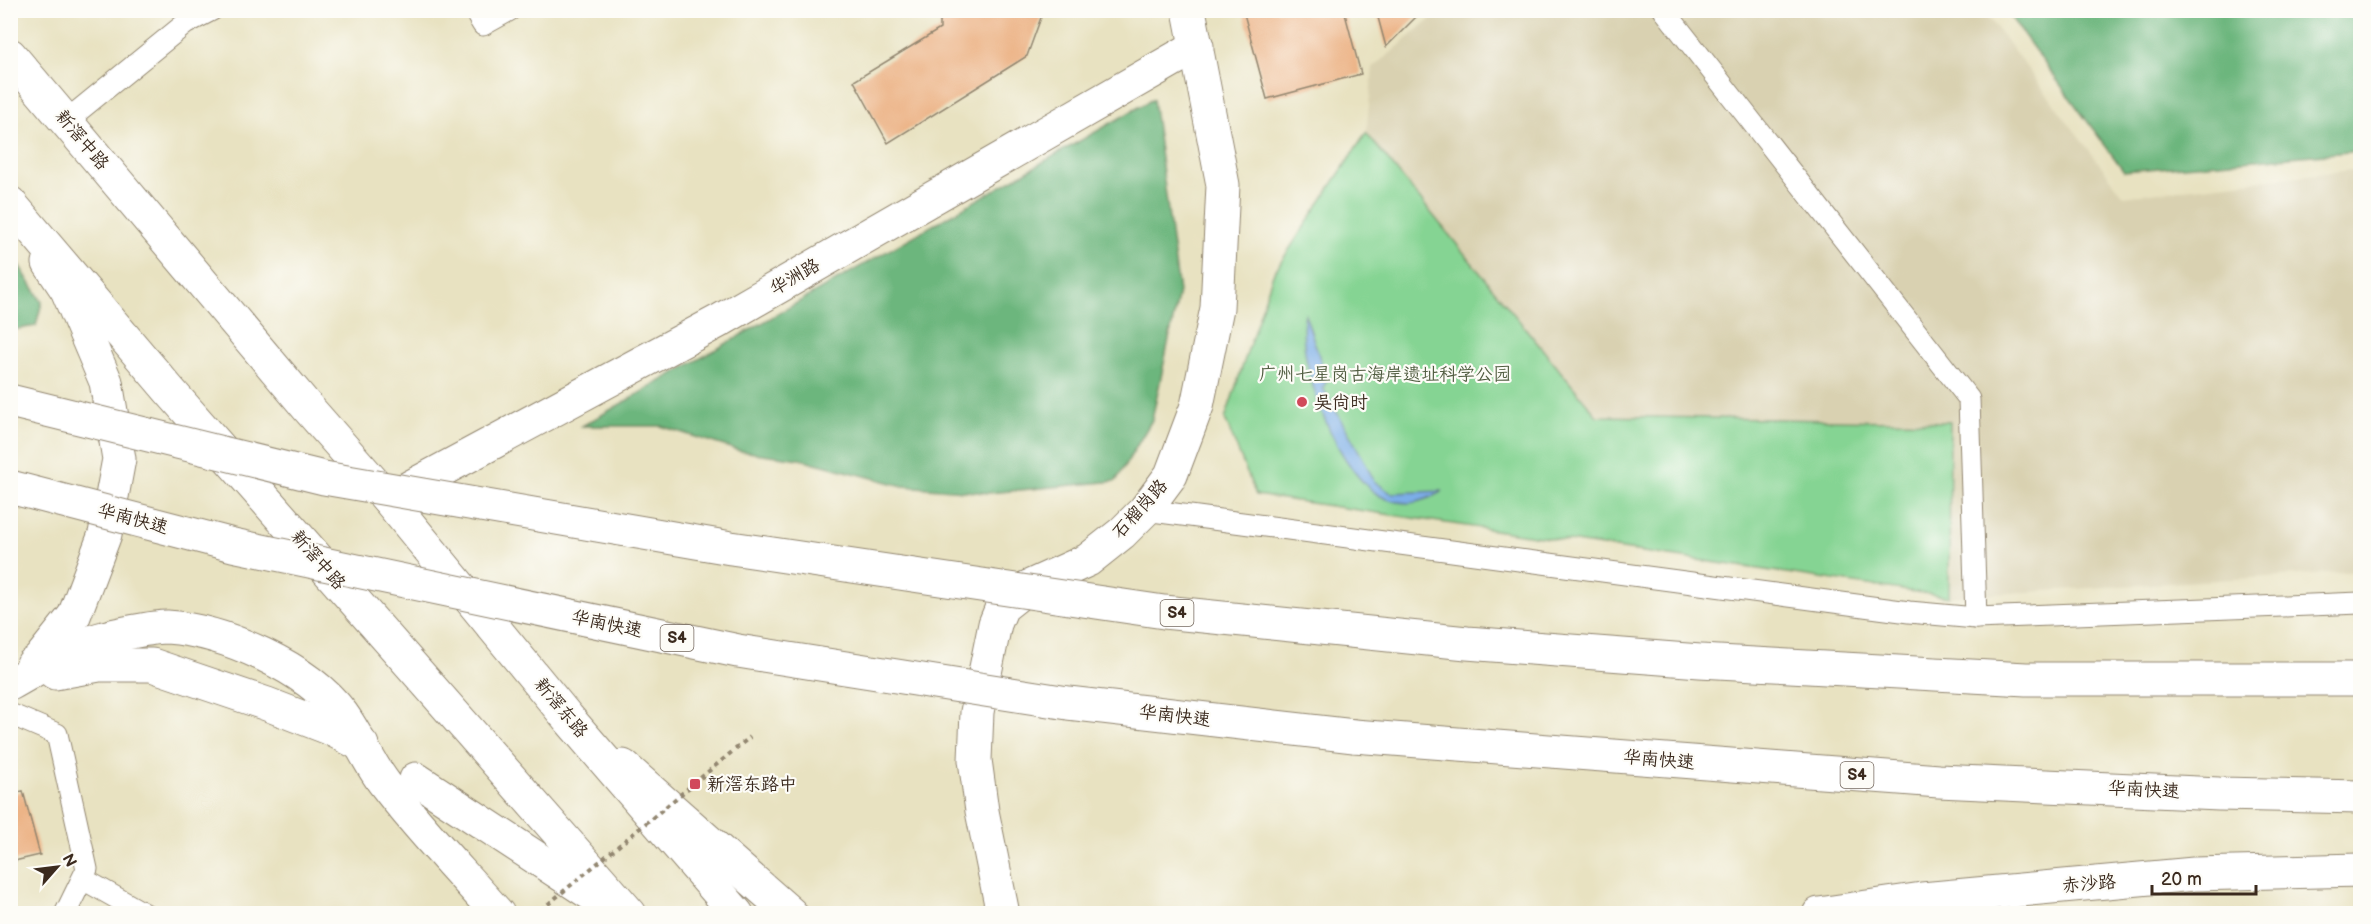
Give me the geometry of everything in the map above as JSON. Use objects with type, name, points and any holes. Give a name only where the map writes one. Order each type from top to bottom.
[{"type":"main road","name":"石榴岗路","points":[[1003,914],[982,811],[975,760],[977,711],[994,624],[1002,607],[1026,588],[1058,576],[1088,560],[1122,534],[1171,475],[1197,406],[1217,308],[1223,185],[1189,10]]},
{"type":"main road","name":"华洲路","points":[[388,499],[719,321],[1197,46]]},
{"type":"main road","name":"新滘中路","points":[[10,55],[308,408],[388,499]]},
{"type":"main road","name":"新滘中路","points":[[10,206],[630,914]]},
{"type":"main road","points":[[10,206],[67,290],[106,382],[118,459],[105,534],[74,616],[39,660],[10,682]]},
{"type":"main road","name":"S4","points":[[10,401],[324,478],[731,548],[1164,612],[1467,643],[1700,662],[2026,679],[2361,679]]},
{"type":"main road","name":"华南快速","points":[[10,487],[233,545],[738,651],[1068,703],[1354,736],[1939,781],[2219,794],[2361,797]]},
{"type":"main road","name":"新滘东路","points":[[388,499],[568,718],[737,914]]},
{"type":"main road","points":[[10,682],[58,657],[99,640],[166,627],[212,636],[266,654],[313,684],[342,713],[384,782],[498,914]]},
{"type":"main road","points":[[10,689],[47,675],[99,665],[152,665],[277,708],[329,728],[360,744],[621,914]]},
{"type":"main road","points":[[568,718],[791,914]]},
{"type":"main road","name":"赤沙路","points":[[1819,914],[1922,899],[2194,874],[2361,870]]},
{"type":"lane","points":[[66,120],[185,24],[212,10]]},
{"type":"lane","points":[[474,10],[483,25],[510,10]]},
{"type":"lane","points":[[1664,10],[1969,399],[1976,618]]},
{"type":"lane","points":[[1144,510],[1897,611],[1976,618],[2361,603]]},
{"type":"lane","points":[[10,714],[57,734],[87,869],[65,914]]},
{"type":"lane","points":[[83,879],[146,914]]},
{"type":"path","points":[[541,910],[750,737]]},
{"type":"shaded area","points":[[1983,10],[2124,196],[2360,169],[2360,571],[1949,597],[1950,422],[1597,416],[1366,133],[1373,68],[1440,11]]},
{"type":"green space","points":[[2006,11],[2360,11],[2360,151],[2124,171]]},
{"type":"green space","points":[[1153,99],[1179,292],[1152,420],[1116,481],[989,493],[903,486],[800,459],[740,451],[661,426],[582,426]]},
{"type":"green space","name":"广州七星岗古海岸遗址科学公园","points":[[1366,133],[1597,416],[1950,422],[1949,597],[1256,495],[1225,419],[1273,274]]},
{"type":"green space","points":[[10,251],[42,302],[36,326],[11,330]]},
{"type":"water","points":[[1305,314],[1327,380],[1323,388],[1374,481],[1391,493],[1443,491],[1416,502],[1403,503],[1387,499],[1370,488],[1353,470],[1324,418],[1314,389],[1303,334]]},
{"type":"building","points":[[940,10],[1043,10],[1043,12],[1027,56],[888,143],[854,81],[940,29]]},
{"type":"building","points":[[1243,10],[1344,10],[1361,74],[1267,99]]},
{"type":"building","points":[[1376,10],[1423,10],[1386,47]]},
{"type":"building","points":[[23,791],[40,855],[10,862],[10,794]]},
{"type":"place","name":"吴尚时","points":[[1302,402]]},
{"type":"place","name":"新滘东路中","points":[[695,784]]}]
